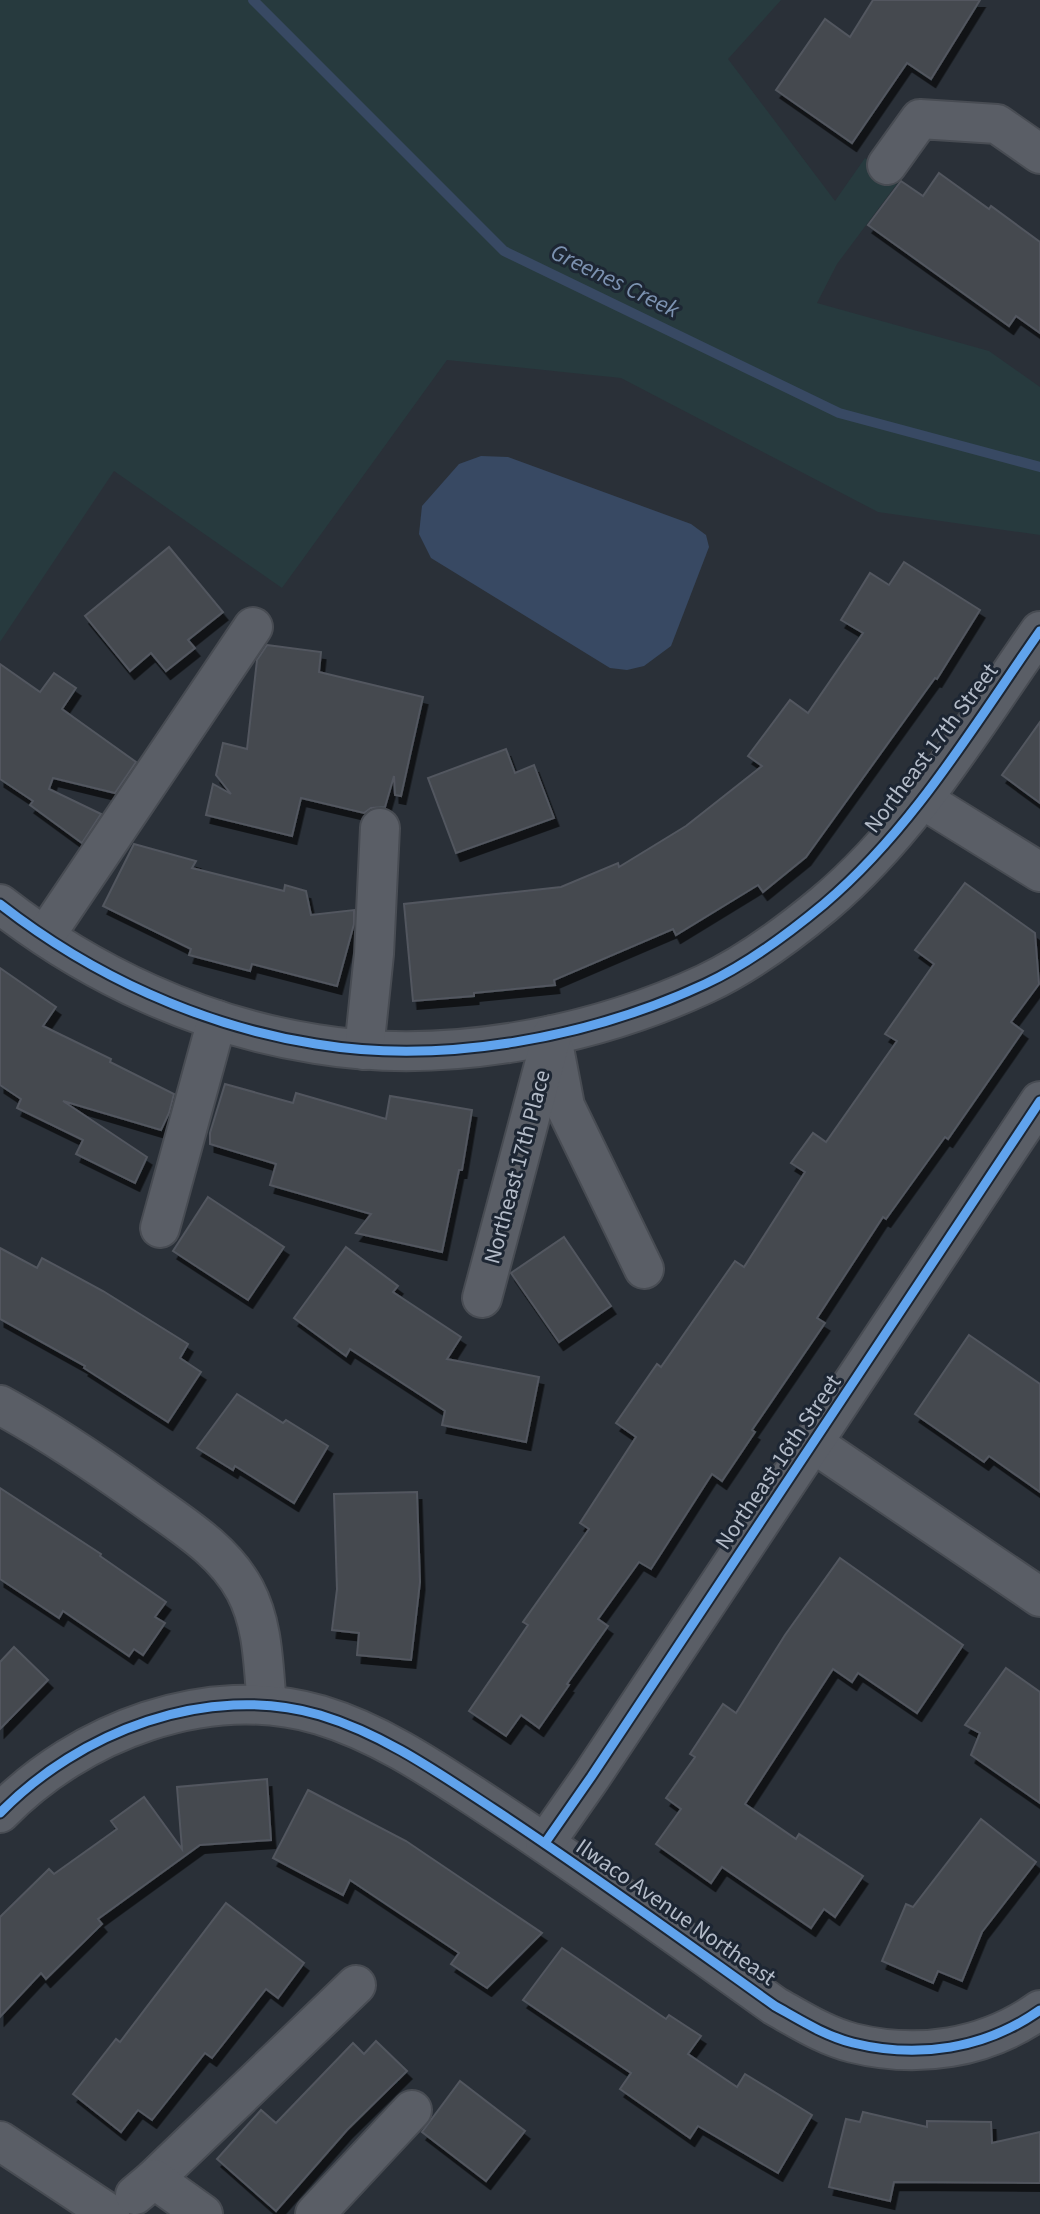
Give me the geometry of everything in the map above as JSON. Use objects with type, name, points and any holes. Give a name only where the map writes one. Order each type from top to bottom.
[{"type":"street","points":[[887,165],[920,119],[997,124],[1040,154]]},
{"type":"street","points":[[45,936],[253,627]]},
{"type":"street","name":"Northeast 17th Street","points":[[0,904],[58,946],[144,992],[217,1020],[315,1044],[364,1049],[442,1051],[552,1035],[629,1014],[706,983],[764,950],[825,904],[872,858],[922,799],[1040,631]]},
{"type":"street","points":[[922,799],[1040,872]]},
{"type":"street","points":[[364,1049],[374,954],[380,828]]},
{"type":"street","points":[[160,1228],[217,1020]]},
{"type":"street","points":[[552,1035],[565,1106],[644,1269]]},
{"type":"street","name":"Northeast 17th Place","points":[[482,1298],[552,1035]]},
{"type":"street","name":"Northeast 16th Street","points":[[545,1843],[1040,1101]]},
{"type":"street","points":[[0,1405],[33,1422],[116,1478],[202,1540],[229,1567],[245,1591],[260,1629],[267,1705],[223,1706],[175,1713],[116,1732],[62,1762],[18,1794],[0,1813]]},
{"type":"street","points":[[813,1443],[1040,1597]]},
{"type":"street","name":"Ilwaco Avenue Northeast","points":[[267,1705],[318,1714],[362,1730],[421,1762],[545,1843],[775,2006],[813,2028],[851,2043],[897,2051],[943,2048],[985,2040],[1040,2011]]},
{"type":"street","points":[[0,2141],[111,2214],[154,2179],[356,1985]]},
{"type":"street","points":[[315,2214],[412,2110]]},
{"type":"street","points":[[154,2179],[203,2214]]},
{"type":"green space","points":[[0,0],[781,0],[728,59],[835,201],[865,158],[899,181],[837,264],[817,303],[989,351],[1040,387],[1040,535],[878,512],[621,378],[447,360],[282,588],[114,471],[0,642]]},
{"type":"water","points":[[481,456],[508,457],[691,524],[706,535],[709,547],[671,646],[644,666],[627,670],[610,668],[431,558],[419,534],[422,506],[459,464]]},
{"type":"building","points":[[873,0],[980,0],[931,79],[907,63],[852,143],[776,90],[825,19],[850,37]]},
{"type":"building","points":[[939,173],[1040,242],[1040,333],[1016,316],[1009,326],[868,225],[901,181],[923,196]]},
{"type":"building","points":[[169,547],[223,612],[188,640],[195,648],[166,671],[151,653],[130,671],[85,616]]},
{"type":"building","points":[[904,562],[980,610],[937,679],[935,678],[806,857],[763,892],[758,885],[676,935],[673,929],[554,980],[555,985],[413,1001],[404,904],[561,887],[618,863],[619,867],[686,826],[762,766],[748,756],[790,700],[808,713],[863,633],[841,620],[870,573],[889,585]]},
{"type":"building","points":[[267,645],[321,652],[319,672],[423,697],[401,796],[395,795],[394,776],[385,807],[371,808],[364,813],[301,798],[292,836],[206,815],[213,784],[231,794],[216,775],[223,743],[247,749],[257,660]]},
{"type":"building","points":[[0,664],[40,692],[54,673],[76,688],[62,709],[136,762],[115,793],[53,778],[49,789],[101,814],[82,843],[30,805],[33,801],[0,779]]},
{"type":"building","points":[[1040,722],[1040,803],[1002,775]]},
{"type":"building","points":[[506,749],[515,773],[534,765],[554,818],[456,853],[428,778]]},
{"type":"building","points":[[134,844],[196,861],[192,868],[284,891],[285,885],[306,891],[311,915],[354,910],[354,924],[337,986],[252,964],[250,971],[189,955],[191,949],[103,906]]},
{"type":"building","points":[[965,883],[1035,933],[1039,984],[1011,1022],[1023,1031],[948,1139],[945,1137],[886,1219],[883,1217],[817,1318],[825,1323],[752,1430],[755,1432],[722,1481],[712,1474],[651,1569],[639,1562],[598,1619],[608,1626],[539,1728],[521,1715],[506,1736],[469,1711],[528,1625],[523,1622],[589,1529],[580,1523],[636,1437],[616,1423],[657,1364],[661,1367],[735,1261],[744,1267],[805,1172],[791,1163],[813,1133],[826,1142],[897,1041],[885,1034],[934,964],[915,950]]},
{"type":"building","points":[[0,968],[56,1007],[43,1026],[174,1094],[161,1130],[63,1101],[147,1157],[135,1183],[76,1154],[83,1140],[17,1108],[21,1099],[0,1085]]},
{"type":"building","points":[[225,1084],[293,1103],[296,1093],[386,1119],[390,1096],[472,1110],[462,1170],[459,1170],[442,1252],[356,1233],[371,1214],[270,1185],[276,1164],[210,1144],[210,1133]]},
{"type":"building","points":[[208,1197],[284,1247],[248,1300],[173,1251]]},
{"type":"building","points":[[564,1237],[611,1306],[559,1342],[511,1273]]},
{"type":"building","points":[[346,1247],[398,1286],[393,1292],[461,1337],[447,1359],[539,1377],[526,1442],[442,1425],[445,1411],[350,1349],[346,1356],[294,1318]]},
{"type":"building","points":[[0,1248],[37,1268],[42,1258],[103,1291],[188,1344],[180,1358],[201,1372],[168,1422],[84,1368],[85,1366],[0,1319]]},
{"type":"building","points":[[969,1335],[1040,1384],[1040,1492],[989,1456],[984,1462],[915,1414]]},
{"type":"building","points":[[237,1394],[283,1423],[286,1420],[328,1446],[294,1503],[235,1466],[233,1470],[197,1448]]},
{"type":"building","points":[[0,1488],[101,1554],[100,1556],[166,1602],[155,1617],[165,1623],[143,1655],[134,1649],[129,1656],[63,1611],[59,1618],[0,1579]]},
{"type":"building","points":[[417,1492],[420,1582],[411,1660],[357,1655],[359,1633],[332,1630],[337,1589],[334,1494]]},
{"type":"building","points":[[840,1558],[963,1645],[917,1713],[858,1673],[852,1682],[833,1669],[745,1804],[796,1839],[799,1834],[863,1876],[835,1917],[824,1909],[811,1928],[722,1867],[711,1883],[656,1844],[681,1809],[666,1798],[695,1757],[690,1754],[723,1704],[736,1713],[785,1635]]},
{"type":"building","points":[[14,1647],[48,1680],[0,1729],[0,1662]]},
{"type":"building","points":[[1006,1668],[1040,1692],[1040,1803],[971,1755],[980,1733],[965,1725]]},
{"type":"building","points":[[267,1779],[271,1840],[200,1845],[98,1919],[102,1924],[46,1979],[41,1973],[0,2017],[0,1917],[49,1869],[54,1874],[117,1829],[111,1821],[144,1797],[182,1849],[177,1787]]},
{"type":"building","points":[[308,1790],[406,1841],[542,1933],[487,1988],[451,1964],[459,1953],[350,1880],[343,1895],[273,1858]]},
{"type":"building","points":[[981,1819],[1036,1862],[982,1932],[962,1981],[938,1971],[933,1983],[882,1961],[906,1904],[913,1907]]},
{"type":"building","points":[[226,1903],[304,1963],[278,1998],[266,1989],[212,2058],[205,2053],[152,2120],[138,2110],[121,2132],[73,2094],[116,2039],[120,2042]]},
{"type":"building","points":[[562,1948],[666,2019],[669,2015],[701,2036],[688,2054],[737,2087],[745,2074],[812,2115],[778,2173],[698,2126],[690,2138],[620,2089],[631,2073],[523,2000]]},
{"type":"building","points":[[376,2041],[407,2071],[347,2130],[276,2211],[217,2159],[261,2110],[276,2123],[353,2043],[364,2054]]},
{"type":"building","points":[[460,2081],[525,2131],[486,2181],[422,2132]]},
{"type":"building","points":[[863,2112],[927,2127],[927,2121],[991,2122],[992,2143],[1040,2132],[1040,2183],[894,2182],[890,2201],[829,2187],[846,2119],[860,2122]]},
{"type":"waterway","name":"Greenes Creek","points":[[253,0],[504,251],[839,413],[1040,467]]},
{"type":"cycle path","points":[[0,904],[72,953],[149,994],[189,1011],[273,1036],[364,1050],[414,1051],[515,1042],[564,1032],[613,1019],[705,984],[767,948],[824,904],[886,843],[941,775],[1040,631]]},
{"type":"cycle path","points":[[545,1843],[1040,1101]]},
{"type":"cycle path","points":[[0,1813],[32,1784],[67,1759],[106,1738],[147,1721],[190,1710],[233,1705],[277,1706],[343,1723],[409,1755],[564,1856],[775,2006],[833,2036],[877,2048],[926,2050],[950,2047],[997,2034],[1040,2010]]}]
